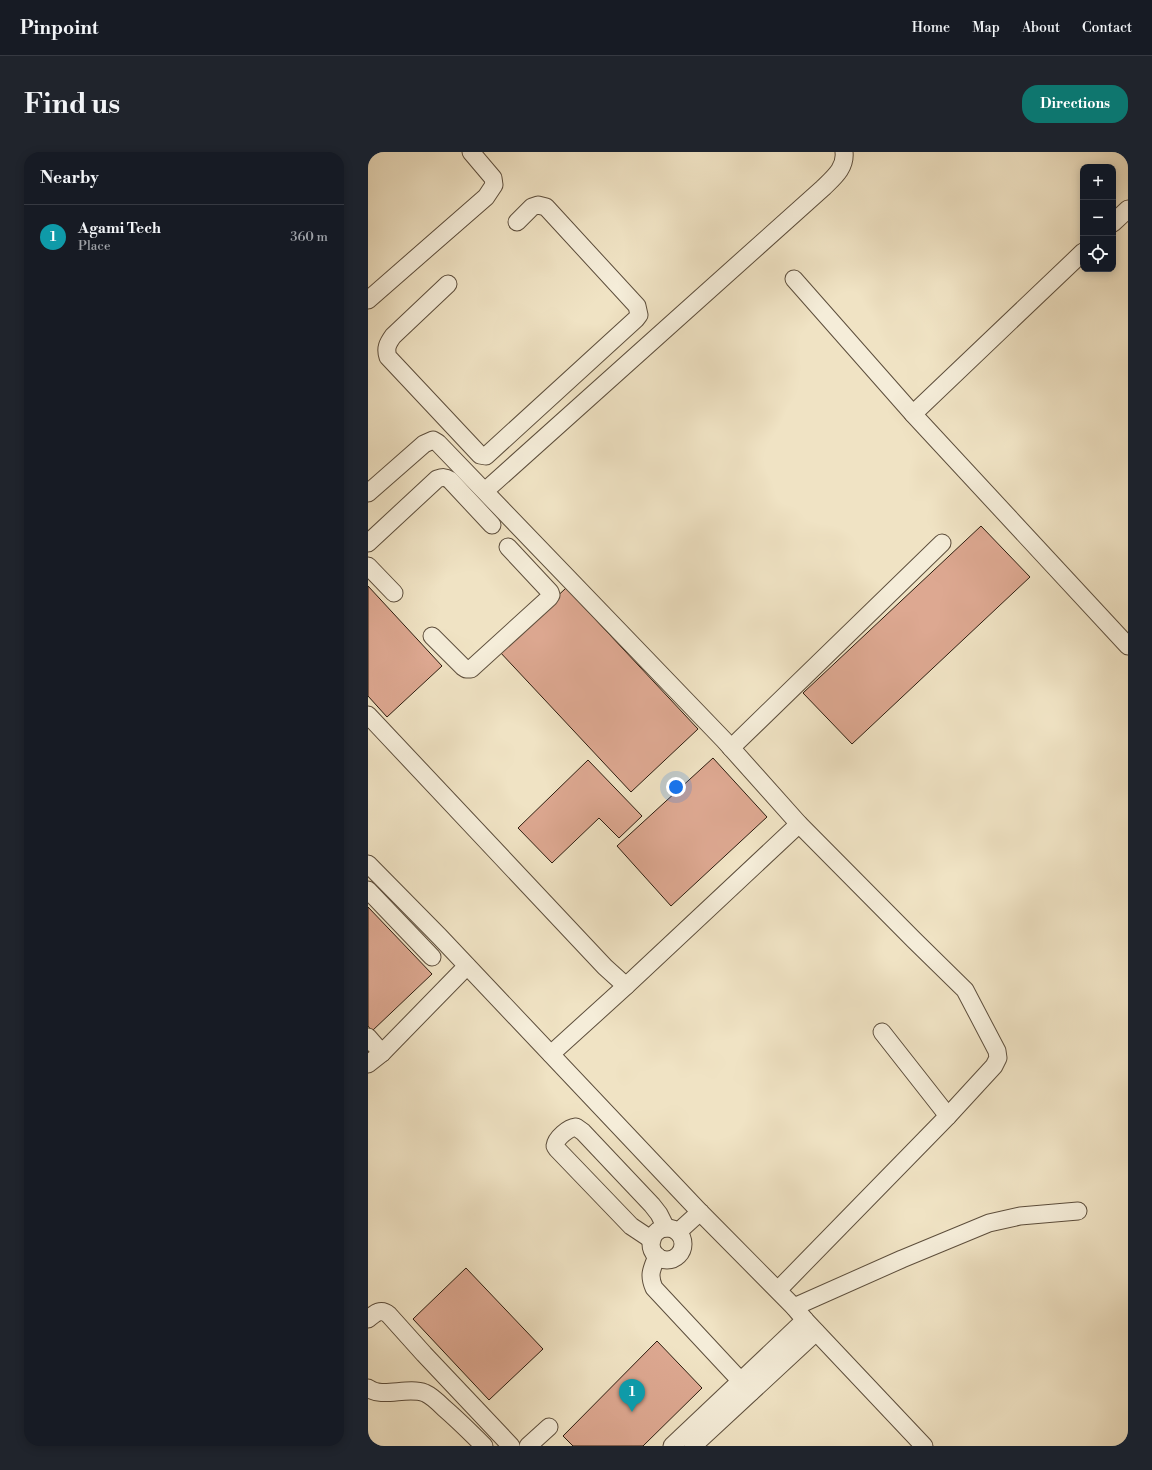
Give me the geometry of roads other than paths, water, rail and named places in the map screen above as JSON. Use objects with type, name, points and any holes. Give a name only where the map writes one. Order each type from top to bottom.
[{"type":"street","points":[[368,300],[486,197],[492,190],[494,185],[493,178],[471,152]]},
{"type":"street","points":[[485,491],[823,188],[838,173],[843,164],[844,152]]},
{"type":"street","points":[[448,284],[393,336],[386,351],[388,357],[480,455],[486,456],[490,454],[615,339],[639,315],[637,306],[546,207],[538,205],[532,207],[517,222]]},
{"type":"street","points":[[1116,221],[1128,209]]},
{"type":"street","points":[[913,414],[1080,255]]},
{"type":"street","points":[[794,279],[913,414],[1128,646]]},
{"type":"street","points":[[615,339],[633,359]]},
{"type":"street","points":[[588,363],[607,382]]},
{"type":"street","points":[[542,406],[560,424]]},
{"type":"street","points":[[515,431],[532,449]]},
{"type":"street","points":[[368,493],[424,444],[433,440],[443,447],[731,748],[799,824],[966,990],[998,1056],[994,1066],[948,1116],[778,1290]]},
{"type":"street","points":[[368,544],[437,479],[442,477],[450,480],[492,525]]},
{"type":"street","points":[[731,748],[942,544]]},
{"type":"street","points":[[432,636],[462,667],[471,669],[549,598],[551,595],[550,592],[508,548]]},
{"type":"street","points":[[368,566],[394,593]]},
{"type":"street","points":[[543,584],[559,569]]},
{"type":"street","points":[[368,715],[605,967],[626,986]]},
{"type":"street","points":[[551,1054],[799,824]]},
{"type":"street","points":[[368,864],[440,936],[700,1212],[778,1290],[924,1446]]},
{"type":"street","points":[[368,890],[432,957]]},
{"type":"street","points":[[368,1064],[382,1053],[467,966]]},
{"type":"street","points":[[882,1032],[948,1116]]},
{"type":"street","points":[[368,1037],[382,1053]]},
{"type":"street","points":[[652,1240],[631,1226],[557,1149],[555,1146],[556,1141],[565,1132],[573,1127],[576,1127],[583,1132],[652,1205],[672,1230],[682,1238],[682,1251],[678,1256],[669,1260],[664,1260],[652,1250],[652,1240],[655,1234],[660,1230],[672,1230],[700,1212]]},
{"type":"street","points":[[693,1446],[805,1319],[902,1259],[989,1223],[1020,1216],[1078,1211]]},
{"type":"street","points":[[658,1256],[650,1274],[654,1288],[746,1387]]},
{"type":"street","points":[[368,1319],[377,1312],[383,1311],[386,1313],[511,1446]]},
{"type":"street","points":[[424,1392],[424,1386],[427,1380],[431,1376],[440,1372]]},
{"type":"street","points":[[676,1445],[746,1387]]},
{"type":"street","points":[[368,1388],[378,1393],[408,1390],[424,1392],[437,1401],[484,1446]]},
{"type":"street","points":[[528,1446],[549,1427]]},
{"type":"place","name":"Agami Tech","points":[[632,1412]]}]
